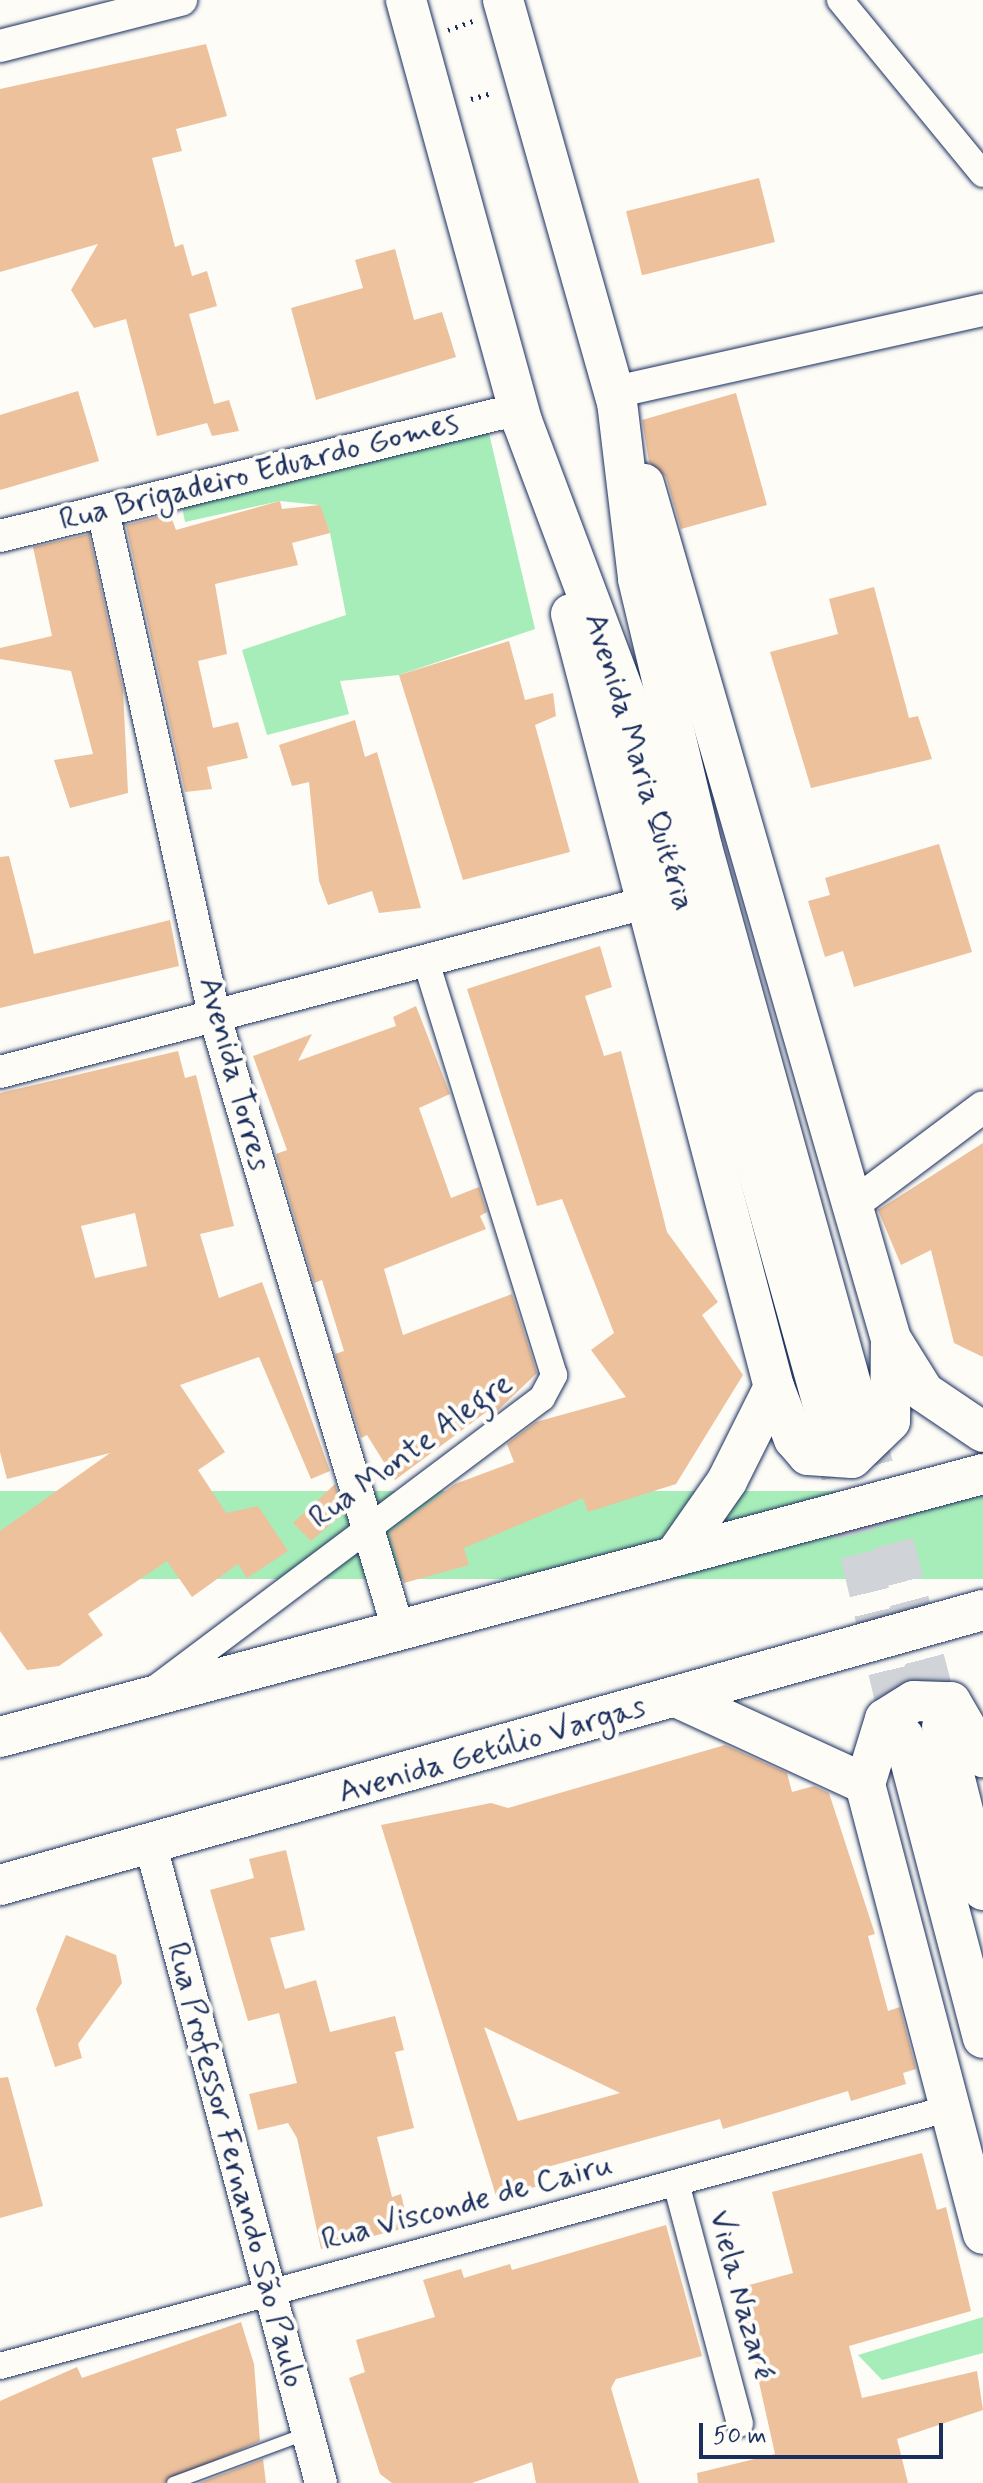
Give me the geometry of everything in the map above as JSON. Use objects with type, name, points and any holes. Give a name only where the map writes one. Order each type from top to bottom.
[{"type":"main road","name":"Avenida Maria Quitéria","points":[[411,15],[520,415],[627,700],[847,1432],[638,579],[616,397],[533,110],[492,8]]},
{"type":"main road","points":[[616,397],[891,1339],[924,1392],[983,1432]]},
{"type":"main road","points":[[520,415],[645,903],[774,1387],[794,1439],[808,1455],[852,1458],[890,1421],[891,1339]]},
{"type":"main road","points":[[676,1554],[727,1481],[774,1387]]},
{"type":"main road","points":[[0,1737],[148,1694],[983,1474]]},
{"type":"main road","name":"Avenida Getúlio Vargas","points":[[0,1885],[151,1846],[983,1610]]},
{"type":"main road","points":[[676,1697],[865,1784]]},
{"type":"main road","points":[[983,1757],[951,1702],[914,1701],[885,1719],[865,1784],[983,2234]]},
{"type":"main road","points":[[942,1727],[983,1890]]},
{"type":"main road","points":[[904,1737],[983,2038]]},
{"type":"street","points":[[0,46],[181,0]]},
{"type":"street","points":[[840,0],[983,174]]},
{"type":"street","points":[[616,397],[983,310]]},
{"type":"street","name":"Rua Brigadeiro Eduardo Gomes","points":[[0,536],[520,415]]},
{"type":"street","name":"Avenida Torres","points":[[103,511],[214,1014],[363,1527],[398,1629]]},
{"type":"street","points":[[0,1072],[645,903]]},
{"type":"street","name":"Rua Monte Alegre","points":[[148,1694],[363,1527],[542,1398],[554,1375],[426,962]]},
{"type":"street","points":[[850,1207],[983,1107]]},
{"type":"street","name":"Rua Professor Fernando São Paulo","points":[[151,1846],[265,2291],[321,2483]]},
{"type":"street","name":"Rua Visconde de Cairu","points":[[0,2366],[265,2291],[951,2108]]},
{"type":"street","name":"Viela Nazaré","points":[[676,2183],[740,2424]]},
{"type":"lane","points":[[173,2483],[307,2433]]},
{"type":"path","points":[[411,15],[454,29],[492,8]]},
{"type":"path","points":[[445,133],[459,108],[481,94],[533,110]]},
{"type":"green space","points":[[488,429],[535,629],[399,675],[340,681],[349,714],[267,735],[242,650],[346,615],[330,533],[319,505],[280,501],[185,522],[181,501]]},
{"type":"green space","points":[[0,1491],[983,1491],[983,1579],[0,1579]]},
{"type":"green space","points":[[983,2317],[983,2353],[882,2380],[858,2355]]},
{"type":"building","points":[[206,44],[227,116],[176,129],[182,151],[152,158],[175,247],[183,244],[192,276],[207,271],[217,306],[189,314],[214,404],[229,400],[239,431],[212,436],[207,423],[157,436],[126,319],[94,328],[71,290],[98,244],[0,272],[0,89]]},
{"type":"building","points":[[759,178],[775,242],[642,275],[626,211]]},
{"type":"building","points":[[395,249],[414,320],[442,312],[456,357],[316,400],[291,308],[363,288],[355,260]]},
{"type":"building","points":[[78,391],[99,461],[0,490],[0,415]]},
{"type":"building","points":[[736,393],[767,505],[681,529],[666,477],[649,462],[642,420]]},
{"type":"building","points":[[280,501],[282,509],[320,505],[330,533],[292,543],[298,565],[215,584],[227,654],[198,661],[213,728],[238,722],[248,758],[207,767],[212,789],[185,792],[126,525],[170,514],[176,530]]},
{"type":"building","points":[[89,534],[123,690],[128,793],[70,808],[54,760],[93,754],[71,671],[0,659],[0,648],[52,636],[33,547]]},
{"type":"building","points":[[874,587],[909,718],[918,716],[932,759],[811,788],[770,652],[838,634],[829,599]]},
{"type":"building","points":[[509,641],[525,700],[553,693],[556,716],[535,725],[570,852],[463,880],[399,675]]},
{"type":"building","points":[[355,720],[365,757],[377,752],[421,908],[379,913],[372,891],[328,905],[319,881],[309,782],[292,786],[279,745]]},
{"type":"building","points":[[939,844],[972,952],[854,987],[843,951],[825,957],[808,901],[830,895],[825,878]]},
{"type":"building","points":[[9,856],[34,954],[170,920],[179,966],[0,1008],[0,857]]},
{"type":"building","points":[[600,946],[612,987],[585,996],[604,1056],[621,1051],[667,1232],[718,1302],[702,1315],[743,1375],[676,1484],[588,1512],[583,1498],[464,1548],[469,1565],[404,1583],[389,1533],[455,1484],[514,1462],[507,1444],[536,1422],[626,1397],[591,1350],[614,1333],[562,1199],[537,1206],[467,989]]},
{"type":"building","points":[[416,1006],[450,1094],[419,1108],[451,1198],[479,1187],[487,1212],[480,1216],[486,1229],[384,1269],[403,1335],[512,1294],[537,1373],[495,1413],[493,1407],[395,1480],[367,1435],[361,1438],[335,1354],[344,1351],[322,1280],[314,1283],[276,1154],[287,1150],[253,1056],[312,1034],[298,1061],[396,1026],[393,1017]]},
{"type":"building","points":[[178,1051],[185,1078],[196,1075],[234,1226],[200,1234],[219,1298],[262,1282],[330,1471],[311,1479],[259,1357],[180,1385],[225,1452],[198,1470],[226,1513],[258,1506],[288,1551],[247,1578],[238,1564],[192,1597],[167,1561],[88,1614],[103,1635],[59,1666],[27,1670],[0,1631],[0,1531],[110,1453],[7,1479],[0,1452],[0,1093]],"holes":[[[135,1213],[147,1266],[95,1278],[81,1226]]]},
{"type":"building","points":[[983,1143],[983,1357],[954,1343],[931,1250],[901,1265],[878,1210]]},
{"type":"building","points":[[335,1484],[344,1513],[311,1541],[293,1523]]},
{"type":"building","points":[[725,1745],[787,1773],[792,1792],[814,1786],[829,1793],[875,1934],[868,1936],[888,2011],[900,2007],[916,2069],[903,2073],[906,2084],[851,2101],[848,2091],[723,2129],[720,2119],[533,2171],[538,2186],[497,2199],[381,1825],[491,1803],[508,1808]],"holes":[[[484,2027],[620,2093],[518,2121]]]},
{"type":"building","points":[[286,1850],[305,1930],[270,1938],[285,1989],[316,1980],[330,2032],[395,2016],[404,2050],[395,2052],[414,2128],[377,2137],[392,2197],[401,2194],[409,2227],[321,2249],[297,2138],[288,2123],[258,2130],[249,2094],[297,2083],[279,2013],[248,2021],[210,1890],[254,1878],[249,1859]]},
{"type":"building","points":[[66,1935],[116,1955],[122,1983],[78,2044],[82,2058],[55,2067],[36,2009]]},
{"type":"building","points":[[8,2077],[43,2206],[0,2218],[0,2078]]},
{"type":"building","points":[[922,2153],[937,2210],[946,2207],[971,2311],[849,2346],[862,2398],[977,2371],[983,2410],[897,2439],[908,2483],[698,2483],[697,2473],[775,2454],[738,2288],[793,2273],[772,2192]]},
{"type":"building","points":[[666,2225],[702,2356],[616,2379],[611,2388],[639,2483],[536,2483],[532,2462],[472,2483],[392,2483],[380,2474],[349,2378],[365,2372],[356,2340],[435,2317],[423,2280],[461,2269],[464,2278],[510,2264],[512,2270]]},
{"type":"building","points":[[241,2322],[254,2364],[260,2441],[164,2483],[0,2483],[0,2401],[77,2367],[82,2378]]},
{"type":"building","points":[[263,2459],[266,2483],[199,2483]]},
{"type":"tunnel","points":[[863,1427],[942,1727]]},
{"type":"tunnel","points":[[832,1437],[904,1737]]}]
